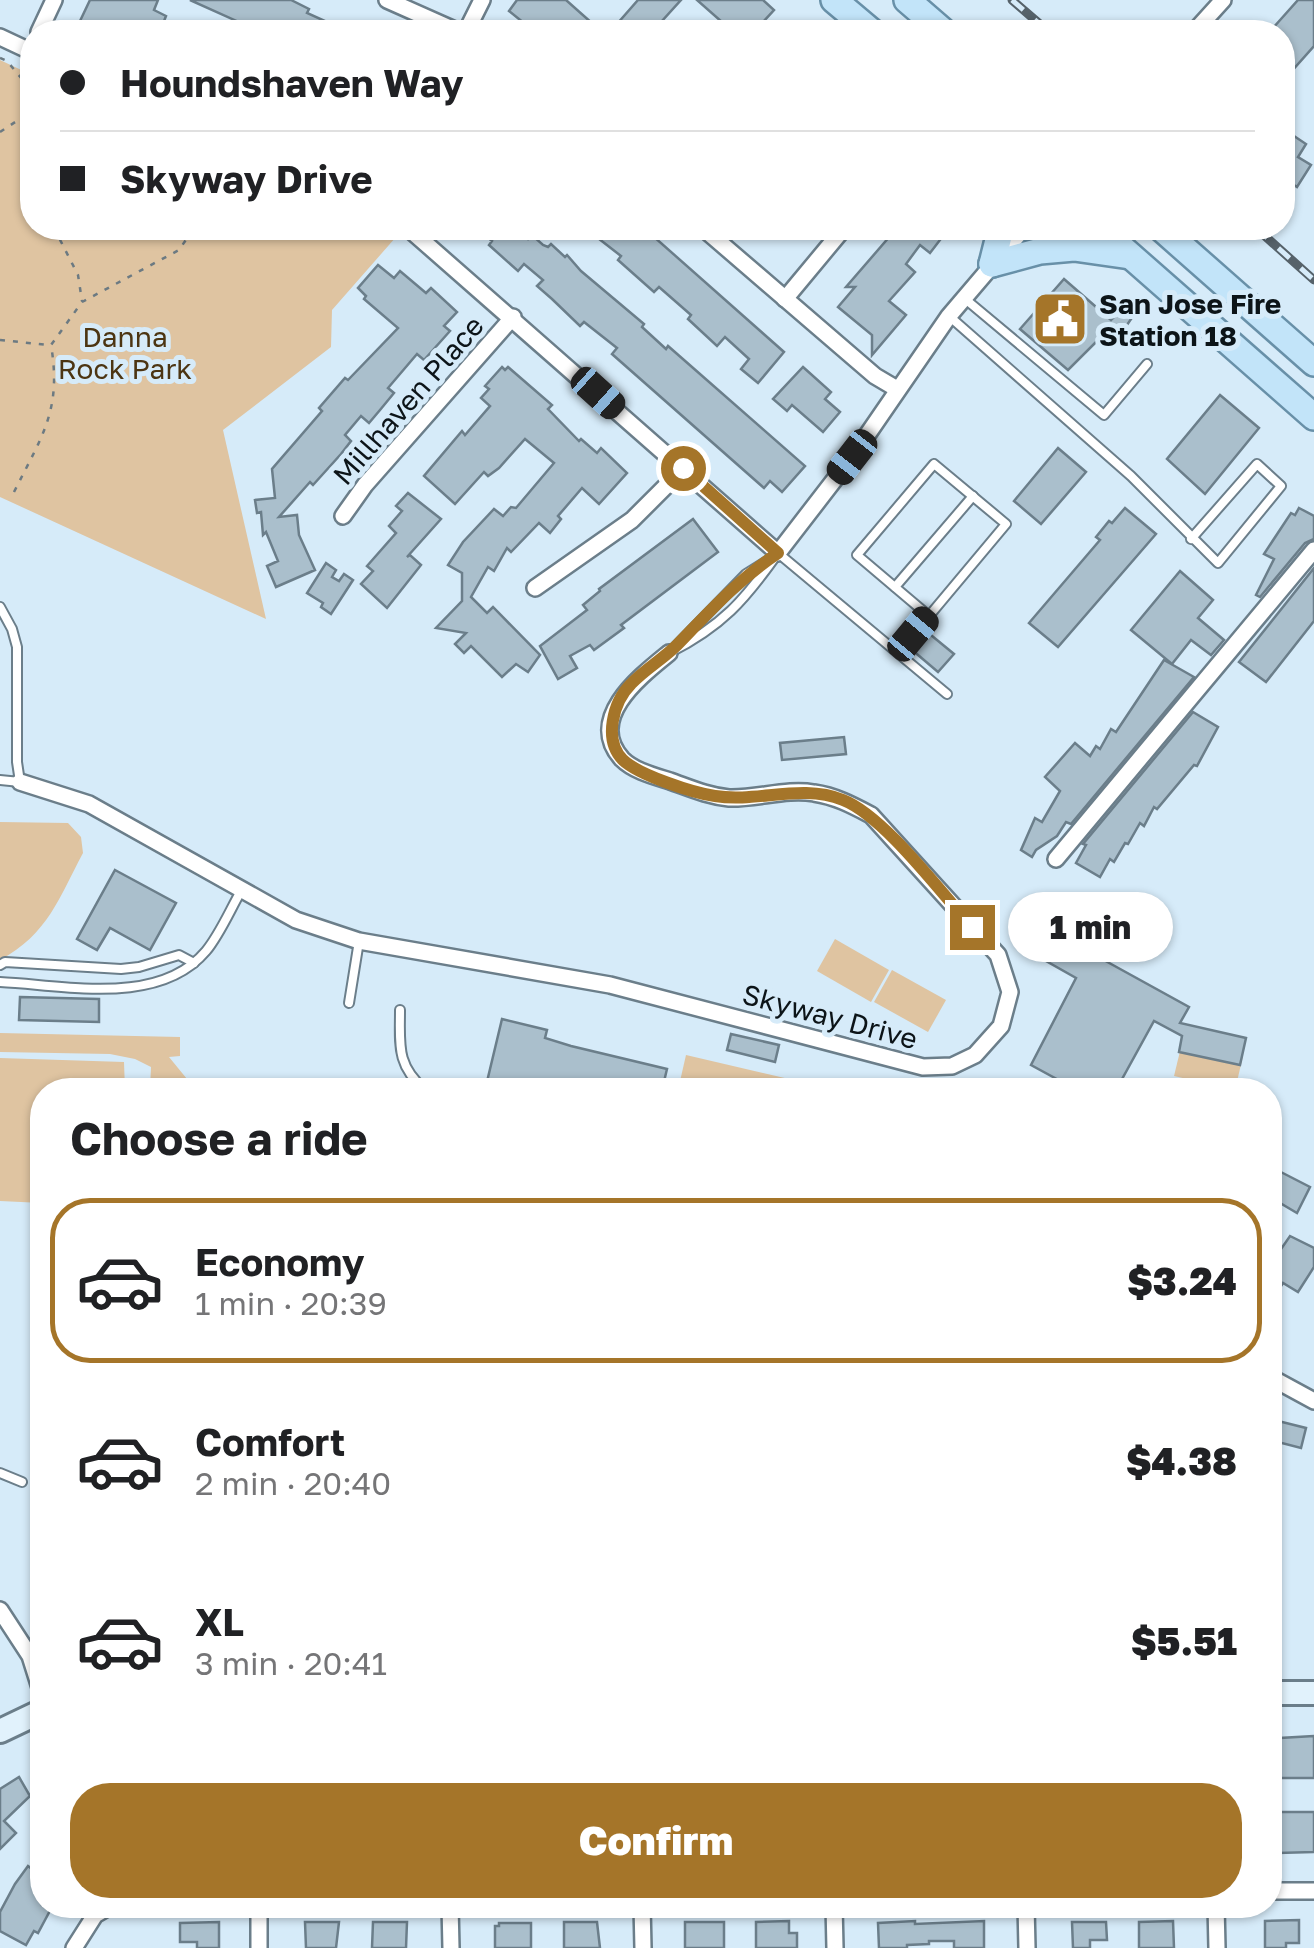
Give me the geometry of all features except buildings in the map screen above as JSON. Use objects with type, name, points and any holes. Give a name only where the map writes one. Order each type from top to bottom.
[{"type":"main road","points":[[834,0],[858,20]]},
{"type":"main road","points":[[907,0],[930,20]]},
{"type":"main road","points":[[998,240],[992,264],[1040,251],[1074,248],[1130,256]]},
{"type":"main road","points":[[1112,240],[1314,417]]},
{"type":"main road","points":[[1182,240],[1314,363]]},
{"type":"main road","points":[[1282,1693],[1314,1693]]},
{"type":"main road","points":[[1,1729],[30,1716]]},
{"type":"street","points":[[387,0],[434,20]]},
{"type":"street","points":[[1205,20],[1223,0]]},
{"type":"street","points":[[419,240],[513,317],[778,553]]},
{"type":"street","points":[[718,240],[875,376],[897,388]]},
{"type":"street","points":[[785,299],[834,240]]},
{"type":"street","name":"Skyway Drive","points":[[778,553],[852,457],[949,316],[1013,240]]},
{"type":"street","name":"Millhaven Place","points":[[343,516],[365,485],[513,317]]},
{"type":"street","points":[[536,588],[632,520],[683,468]]},
{"type":"street","points":[[1056,859],[1314,550]]},
{"type":"street","name":"Skyway Drive","points":[[20,782],[89,804],[296,920],[360,941],[610,986],[923,1067],[952,1066],[975,1055],[1001,1026],[1010,992],[998,955],[870,816],[844,800],[811,792],[710,796],[639,770],[621,758],[613,740],[612,722],[620,698],[630,684],[669,653]]},
{"type":"street","points":[[1282,1384],[1314,1401]]},
{"type":"street","points":[[0,1610],[30,1656]]},
{"type":"street","points":[[1282,1891],[1314,1891]]},
{"type":"street","points":[[74,1948],[93,1918]]},
{"type":"street","points":[[259,1918],[259,1948]]},
{"type":"street","points":[[450,1918],[451,1948]]},
{"type":"street","points":[[642,1918],[643,1948]]},
{"type":"street","points":[[834,1918],[835,1948]]},
{"type":"street","points":[[1026,1918],[1027,1948]]},
{"type":"street","points":[[1216,1918],[1217,1948]]},
{"type":"lane","points":[[964,298],[1104,416],[1148,364]]},
{"type":"lane","points":[[949,316],[1131,476],[1191,539],[1218,563],[1281,486],[1257,464],[1191,539]]},
{"type":"lane","points":[[898,653],[929,616],[1006,524],[934,464],[857,555],[929,616]]},
{"type":"lane","points":[[896,587],[973,496]]},
{"type":"lane","points":[[778,553],[946,694]]},
{"type":"lane","name":"Skyway Drive","points":[[669,653],[746,574],[778,553]]},
{"type":"lane","name":"Skyway Drive","points":[[669,653],[707,633],[735,608],[778,553]]},
{"type":"lane","points":[[0,607],[16,647],[16,762],[20,782],[0,780]]},
{"type":"lane","points":[[0,982],[132,988],[160,982],[194,963],[208,948],[241,891]]},
{"type":"lane","points":[[349,1004],[360,941]]},
{"type":"lane","points":[[0,965],[5,962],[121,969],[179,954],[194,963]]},
{"type":"lane","points":[[400,1010],[400,1054],[412,1078]]},
{"type":"lane","points":[[0,1472],[22,1482]]},
{"type":"path","points":[[0,58],[20,77]]},
{"type":"path","points":[[60,240],[78,275],[82,302]]},
{"type":"path","points":[[14,492],[48,423],[57,380],[51,345],[82,302],[179,250],[186,240]]},
{"type":"path","points":[[0,340],[51,345]]},
{"type":"green space","name":"Danna Rock Park","points":[[0,60],[20,69],[20,240],[393,240],[332,310],[331,347],[223,430],[266,619],[0,497]]},
{"type":"green space","points":[[0,822],[68,823],[81,837],[83,853],[41,927],[0,960]]},
{"type":"green space","points":[[835,939],[889,970],[871,1002],[817,971]]},
{"type":"green space","points":[[892,970],[946,1000],[928,1032],[874,1002]]},
{"type":"green space","points":[[0,1033],[180,1037],[180,1056],[169,1057],[186,1078],[151,1078],[151,1067],[110,1054],[0,1052]]},
{"type":"green space","points":[[1182,1043],[1243,1056],[1238,1078],[1174,1076]]},
{"type":"green space","points":[[686,1055],[785,1078],[681,1078]]},
{"type":"green space","points":[[0,1058],[124,1062],[125,1078],[30,1078],[30,1202],[0,1201]]},
{"type":"railway","points":[[1012,0],[1035,20]]},
{"type":"railway","points":[[1269,240],[1314,280]]},
{"type":"place","name":"San Jose Fire Station 18","points":[[1060,319]]},
{"type":"route","points":[[683,468],[778,553],[746,574],[669,653],[630,684],[620,698],[612,722],[613,740],[621,758],[639,770],[710,796],[811,792],[844,800],[870,816],[972,927]]}]
